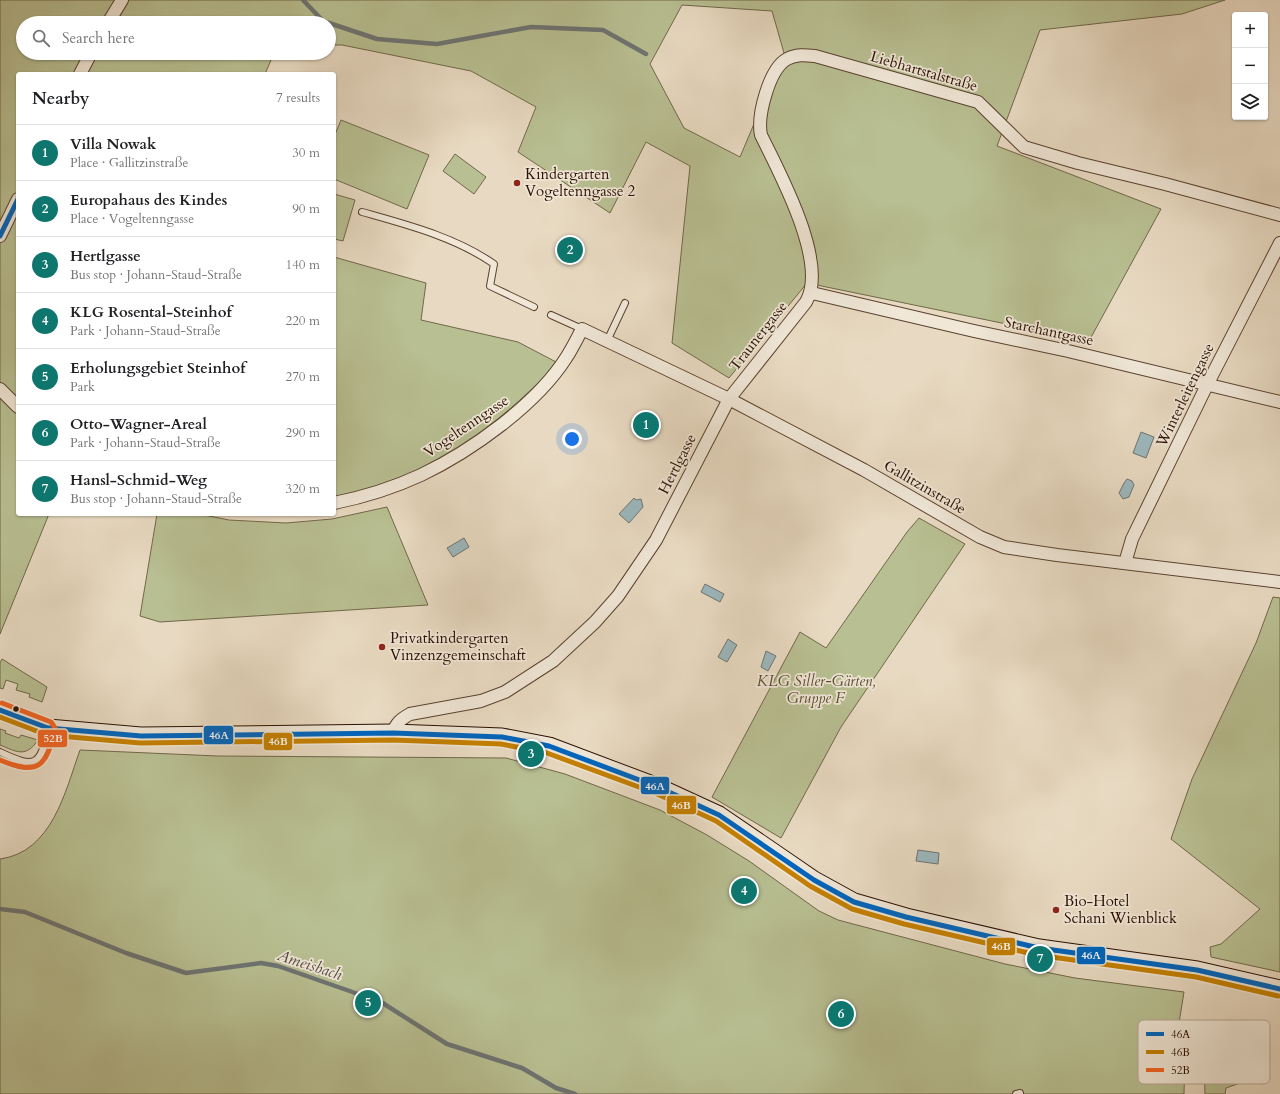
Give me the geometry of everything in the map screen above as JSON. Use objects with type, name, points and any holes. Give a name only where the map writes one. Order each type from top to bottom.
[{"type":"street","points":[[112,16],[122,0]]},
{"type":"street","name":"Liebhartstalstraße","points":[[812,293],[812,278],[800,218],[761,135],[760,128],[762,111],[774,72],[787,59],[800,55],[815,56],[978,102],[1024,147],[1078,163],[1165,184],[1280,215]]},
{"type":"street","points":[[81,72],[87,60]]},
{"type":"street","points":[[0,236],[16,204]]},
{"type":"street","name":"Winterleitengasse","points":[[1125,563],[1132,539],[1207,385],[1280,243]]},
{"type":"street","name":"Starchantgasse","points":[[812,293],[974,331],[1068,351],[1280,402]]},
{"type":"street","name":"Traunergasse","points":[[729,399],[812,293]]},
{"type":"street","name":"Gallitzinstraße","points":[[582,329],[729,399],[864,470],[980,537],[1004,547],[1280,582]]},
{"type":"street","name":"Vogeltenngasse","points":[[336,502],[383,490],[421,475],[462,451],[503,423],[537,394],[556,372],[566,358],[582,329]]},
{"type":"street","points":[[0,389],[16,405]]},
{"type":"street","name":"Hertlgasse","points":[[393,733],[396,725],[402,718],[410,714],[481,701],[505,692],[553,661],[595,622],[618,596],[656,540],[729,399]]},
{"type":"street","points":[[0,710],[48,728],[142,736],[393,733],[502,737],[549,746],[658,787],[719,815],[843,898],[875,909],[1074,955],[1197,970],[1280,989]]},
{"type":"lane","points":[[362,212],[421,228],[476,252],[494,264],[490,286],[534,307]]},
{"type":"lane","points":[[607,341],[625,304]]},
{"type":"lane","points":[[551,315],[582,329]]},
{"type":"lane","points":[[0,752],[24,762],[32,762],[38,759],[42,753],[48,728]]},
{"type":"green space","points":[[0,0],[1225,0],[1182,14],[1040,30],[997,146],[1161,209],[1089,341],[807,283],[729,378],[672,343],[690,166],[646,142],[610,213],[518,152],[536,107],[471,71],[336,45],[336,16],[16,16],[16,60],[271,60],[266,72],[16,72],[16,516],[48,516],[0,634]],"holes":[[[682,5],[772,11],[784,53],[740,157],[684,128],[650,64]]]},
{"type":"green space","points":[[341,120],[429,155],[407,209],[336,180],[336,132]]},
{"type":"green space","points":[[455,154],[486,177],[474,194],[443,171]]},
{"type":"green space","points":[[336,195],[355,200],[343,241],[336,239]]},
{"type":"green space","points":[[336,258],[426,283],[421,320],[518,342],[558,363],[519,401],[476,436],[428,466],[403,478],[373,489],[336,498]]},
{"type":"green space","points":[[387,507],[428,605],[160,622],[140,616],[157,516],[209,516],[229,520],[286,523],[332,519]]},
{"type":"green space","name":"KLG Siller-Gärten, Gruppe F","points":[[919,518],[965,544],[841,727],[781,838],[712,797],[800,632],[826,648],[907,532]]},
{"type":"green space","points":[[1273,597],[1280,598],[1280,972],[1211,957],[1210,947],[1221,944],[1260,909],[1171,839],[1192,779],[1256,643]]},
{"type":"green space","points":[[2,659],[47,687],[42,702],[29,697],[30,694],[16,690],[18,684],[6,680],[3,689],[0,688],[0,663]]},
{"type":"green space","points":[[0,729],[6,731],[5,733],[19,738],[21,735],[38,740],[34,746],[25,751],[21,752],[11,750],[0,745]]},
{"type":"green space","points":[[80,750],[218,756],[506,758],[565,774],[660,810],[707,835],[749,861],[819,911],[838,920],[1005,964],[1075,978],[1184,992],[1179,1020],[1138,1020],[1138,1084],[1184,1084],[1184,1094],[0,1094],[0,859],[18,854],[32,845],[44,833],[54,818]]},
{"type":"green space","points":[[1205,1084],[1237,1084],[1226,1088],[1225,1094],[1205,1094]]},
{"type":"water","points":[[1141,432],[1154,437],[1146,458],[1133,453]]},
{"type":"water","points":[[1127,479],[1132,481],[1134,485],[1129,497],[1123,499],[1119,493]]},
{"type":"water","points":[[634,498],[636,500],[641,499],[643,507],[629,523],[619,514]]},
{"type":"water","points":[[464,538],[469,547],[453,557],[447,548]]},
{"type":"water","points":[[705,584],[724,594],[720,602],[701,592]]},
{"type":"water","points":[[728,639],[737,645],[727,662],[718,657]]},
{"type":"water","points":[[766,651],[776,656],[768,671],[761,667]]},
{"type":"water","points":[[918,850],[939,853],[938,864],[916,861]]},
{"type":"waterway","points":[[303,0],[318,16]]},
{"type":"waterway","points":[[336,25],[377,39],[437,44],[531,27],[603,30],[646,54]]},
{"type":"waterway","name":"Ameisbach","points":[[0,909],[25,912],[126,953],[186,973],[261,963],[278,966],[381,1002],[447,1044],[522,1068],[556,1088],[575,1094]]},
{"type":"transit line","name":"46A","points":[[0,236],[16,203]]},
{"type":"transit line","name":"52B","points":[[0,760],[24,767],[39,765],[48,752],[55,728],[51,722],[2,703]]},
{"type":"transit line","name":"46A","points":[[0,710],[48,728],[141,736],[393,733],[502,737],[549,746],[658,787],[719,815],[814,880],[854,902],[906,917],[1039,948],[1197,970],[1280,989]]},
{"type":"transit line","name":"46B","points":[[0,717],[47,735],[140,743],[393,740],[501,744],[547,753],[655,793],[716,821],[810,886],[852,909],[904,924],[1037,955],[1196,977],[1278,996]]},
{"type":"place","name":"Kindergarten Vogeltenngasse 2","points":[[517,183]]},
{"type":"place","name":"Europahaus des Kindes","points":[[570,250]]},
{"type":"place","name":"Villa Nowak","points":[[646,425]]},
{"type":"place","name":"Privatkindergarten Vinzenzgemeinschaft","points":[[382,647]]},
{"type":"place","name":"Hertlgasse","points":[[531,754]]},
{"type":"place","name":"KLG Rosental-Steinhof","points":[[744,891]]},
{"type":"place","name":"Bio-Hotel Schani Wienblick","points":[[1056,910]]},
{"type":"place","name":"Hansl-Schmid-Weg","points":[[1040,959]]},
{"type":"place","name":"Erholungsgebiet Steinhof","points":[[368,1003]]},
{"type":"place","name":"Otto-Wagner-Areal","points":[[841,1014]]}]
